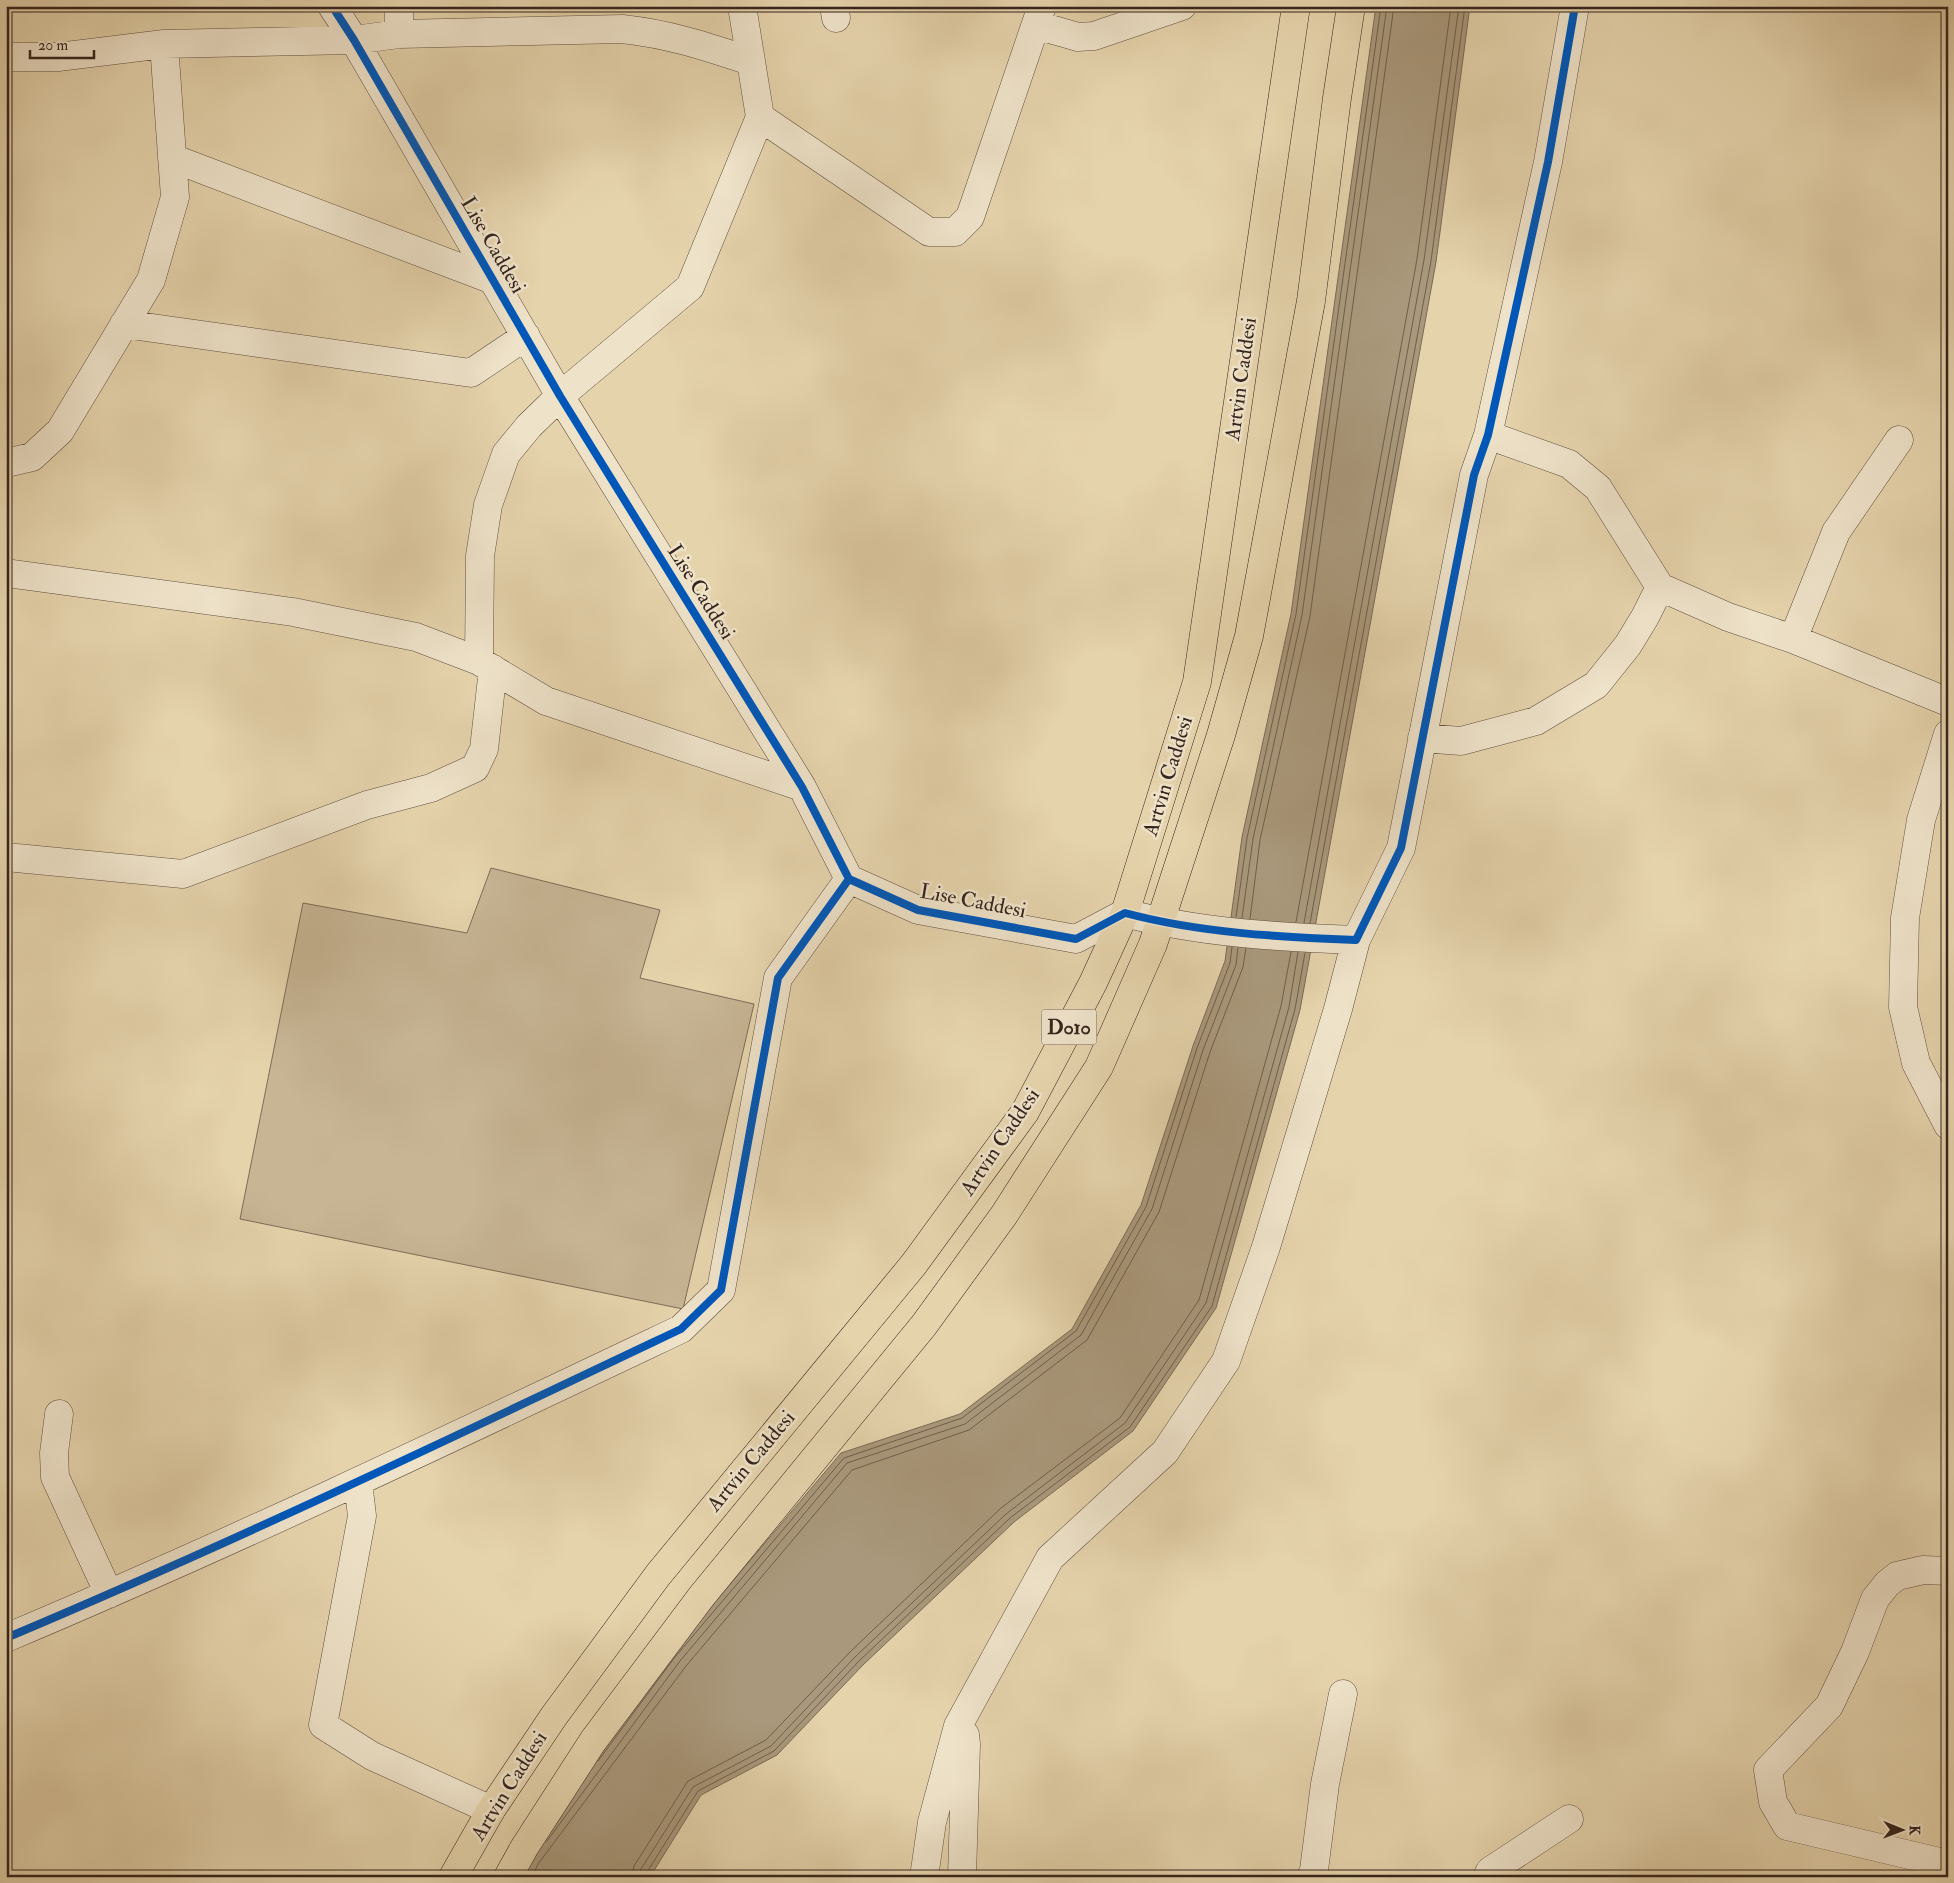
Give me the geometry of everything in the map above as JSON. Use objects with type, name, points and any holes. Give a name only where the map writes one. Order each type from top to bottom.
[{"type":"highway","name":"Artvin Caddesi","points":[[453,1877],[491,1810],[554,1716],[658,1575],[914,1264],[1025,1112],[1093,982],[1125,913],[1197,682],[1296,6]]},
{"type":"highway","name":"Artvin Caddesi","points":[[508,1877],[524,1848],[593,1741],[701,1597],[924,1324],[1004,1215],[1099,1067],[1154,944],[1222,735],[1249,636],[1312,302],[1337,98],[1351,6]]},
{"type":"street","name":"Lise Caddesi","points":[[332,6],[354,40],[560,396],[802,787],[849,879],[918,910],[1076,938],[1125,913]]},
{"type":"street","points":[[399,34],[400,6]]},
{"type":"street","points":[[6,857],[183,874],[367,805],[431,788],[475,768],[484,749],[486,665],[480,556],[488,505],[506,454],[529,426],[560,396],[690,287],[760,116],[742,6]]},
{"type":"street","points":[[760,116],[929,232],[955,232],[970,217],[1039,16],[1078,37],[1094,36],[1182,6]]},
{"type":"street","points":[[924,1877],[932,1822],[958,1726],[1050,1558],[1165,1452],[1226,1361],[1272,1228],[1338,1009],[1356,940],[1401,848],[1474,475],[1488,435],[1548,162],[1575,6]]},
{"type":"street","points":[[6,57],[58,57],[164,44],[354,40],[399,34],[622,29],[685,39],[750,61]]},
{"type":"street","points":[[6,463],[32,456],[60,432],[150,280],[175,197],[164,44]]},
{"type":"street","points":[[172,158],[493,280]]},
{"type":"street","points":[[124,324],[471,372],[526,336]]},
{"type":"street","points":[[1488,435],[1569,464],[1598,488],[1660,587],[1728,617],[1793,639],[1948,702]]},
{"type":"street","points":[[1793,639],[1836,532],[1899,440]]},
{"type":"street","points":[[6,573],[293,612],[416,637],[486,665],[546,701],[802,787]]},
{"type":"street","points":[[1422,738],[1461,741],[1536,721],[1596,685],[1628,645],[1660,587]]},
{"type":"street","points":[[1948,734],[1922,820],[1905,918],[1903,1007],[1916,1063],[1948,1125]]},
{"type":"street","points":[[6,1638],[109,1594],[358,1482],[681,1329],[721,1290],[778,978],[849,879]]},
{"type":"street","points":[[1125,913],[1160,922],[1202,928],[1356,940]]},
{"type":"street","points":[[59,1414],[54,1453],[55,1477],[109,1594]]},
{"type":"street","points":[[358,1482],[362,1516],[323,1725],[372,1756],[491,1810]]},
{"type":"street","points":[[1948,1571],[1922,1570],[1897,1576],[1887,1584],[1875,1599],[1855,1652],[1829,1706],[1768,1770],[1773,1802],[1787,1826],[1948,1864]]},
{"type":"street","points":[[1311,1877],[1314,1870],[1325,1784],[1343,1694]]},
{"type":"street","points":[[958,1726],[964,1732],[966,1744],[962,1877]]},
{"type":"street","points":[[1487,1877],[1490,1871],[1569,1818]]},
{"type":"shaded area","points":[[491,868],[660,910],[640,978],[754,1004],[683,1309],[240,1219],[303,903],[467,933]]},
{"type":"water","points":[[1376,6],[1470,6],[1436,262],[1300,1010],[1216,1308],[1133,1431],[1014,1522],[863,1665],[777,1755],[701,1795],[650,1877],[511,1877],[671,1654],[841,1453],[960,1414],[1072,1329],[1141,1205],[1193,1046],[1225,961],[1242,837],[1291,614]]},
{"type":"cycle path","points":[[332,6],[354,40],[560,396],[802,787],[849,879],[918,910],[1076,939],[1125,913],[1211,930],[1356,940],[1401,848],[1474,475],[1488,435],[1548,162],[1575,6]]},
{"type":"cycle path","points":[[6,1638],[261,1526],[681,1329],[721,1290],[778,978],[849,879]]}]
